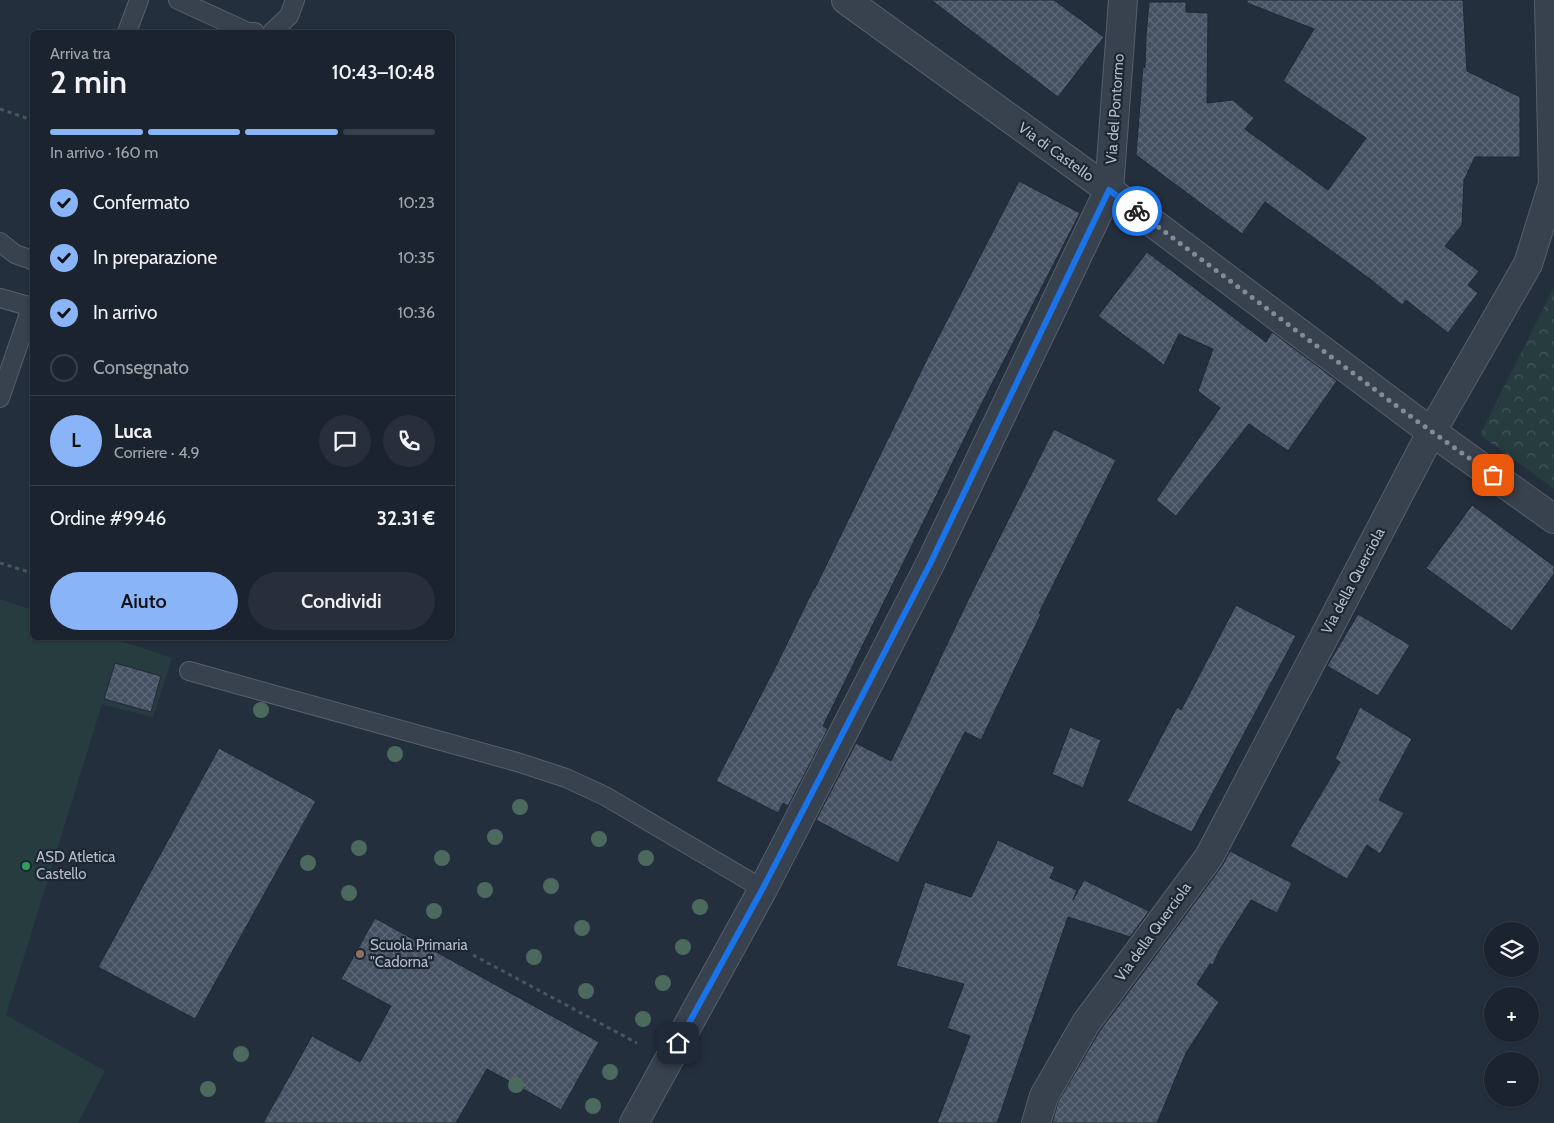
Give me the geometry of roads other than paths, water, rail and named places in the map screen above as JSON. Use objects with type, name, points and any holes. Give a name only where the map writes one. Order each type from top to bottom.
[{"type":"street","name":"Via di Castello","points":[[846,0],[1109,190],[1432,431],[1554,519]]},
{"type":"street","name":"Via del Pontormo","points":[[634,1123],[763,888],[930,564],[1109,190],[1123,0]]},
{"type":"street","name":"Via della Querciola","points":[[1036,1123],[1044,1096],[1086,1023],[1209,857],[1432,431],[1528,264],[1553,184],[1549,0]]},
{"type":"lane","points":[[128,30],[139,0]]},
{"type":"lane","points":[[178,0],[244,30]]},
{"type":"lane","points":[[274,30],[289,16],[295,0]]},
{"type":"lane","points":[[0,242],[15,254],[30,259]]},
{"type":"lane","points":[[0,298],[30,306]]},
{"type":"lane","points":[[0,398],[30,312]]},
{"type":"lane","points":[[188,670],[517,762],[566,778],[605,796],[763,888]]},
{"type":"place","name":"ASD Atletica Castello","points":[[26,866]]},
{"type":"place","name":"Scuola Primaria \"Cadorna\"","points":[[360,954]]}]
